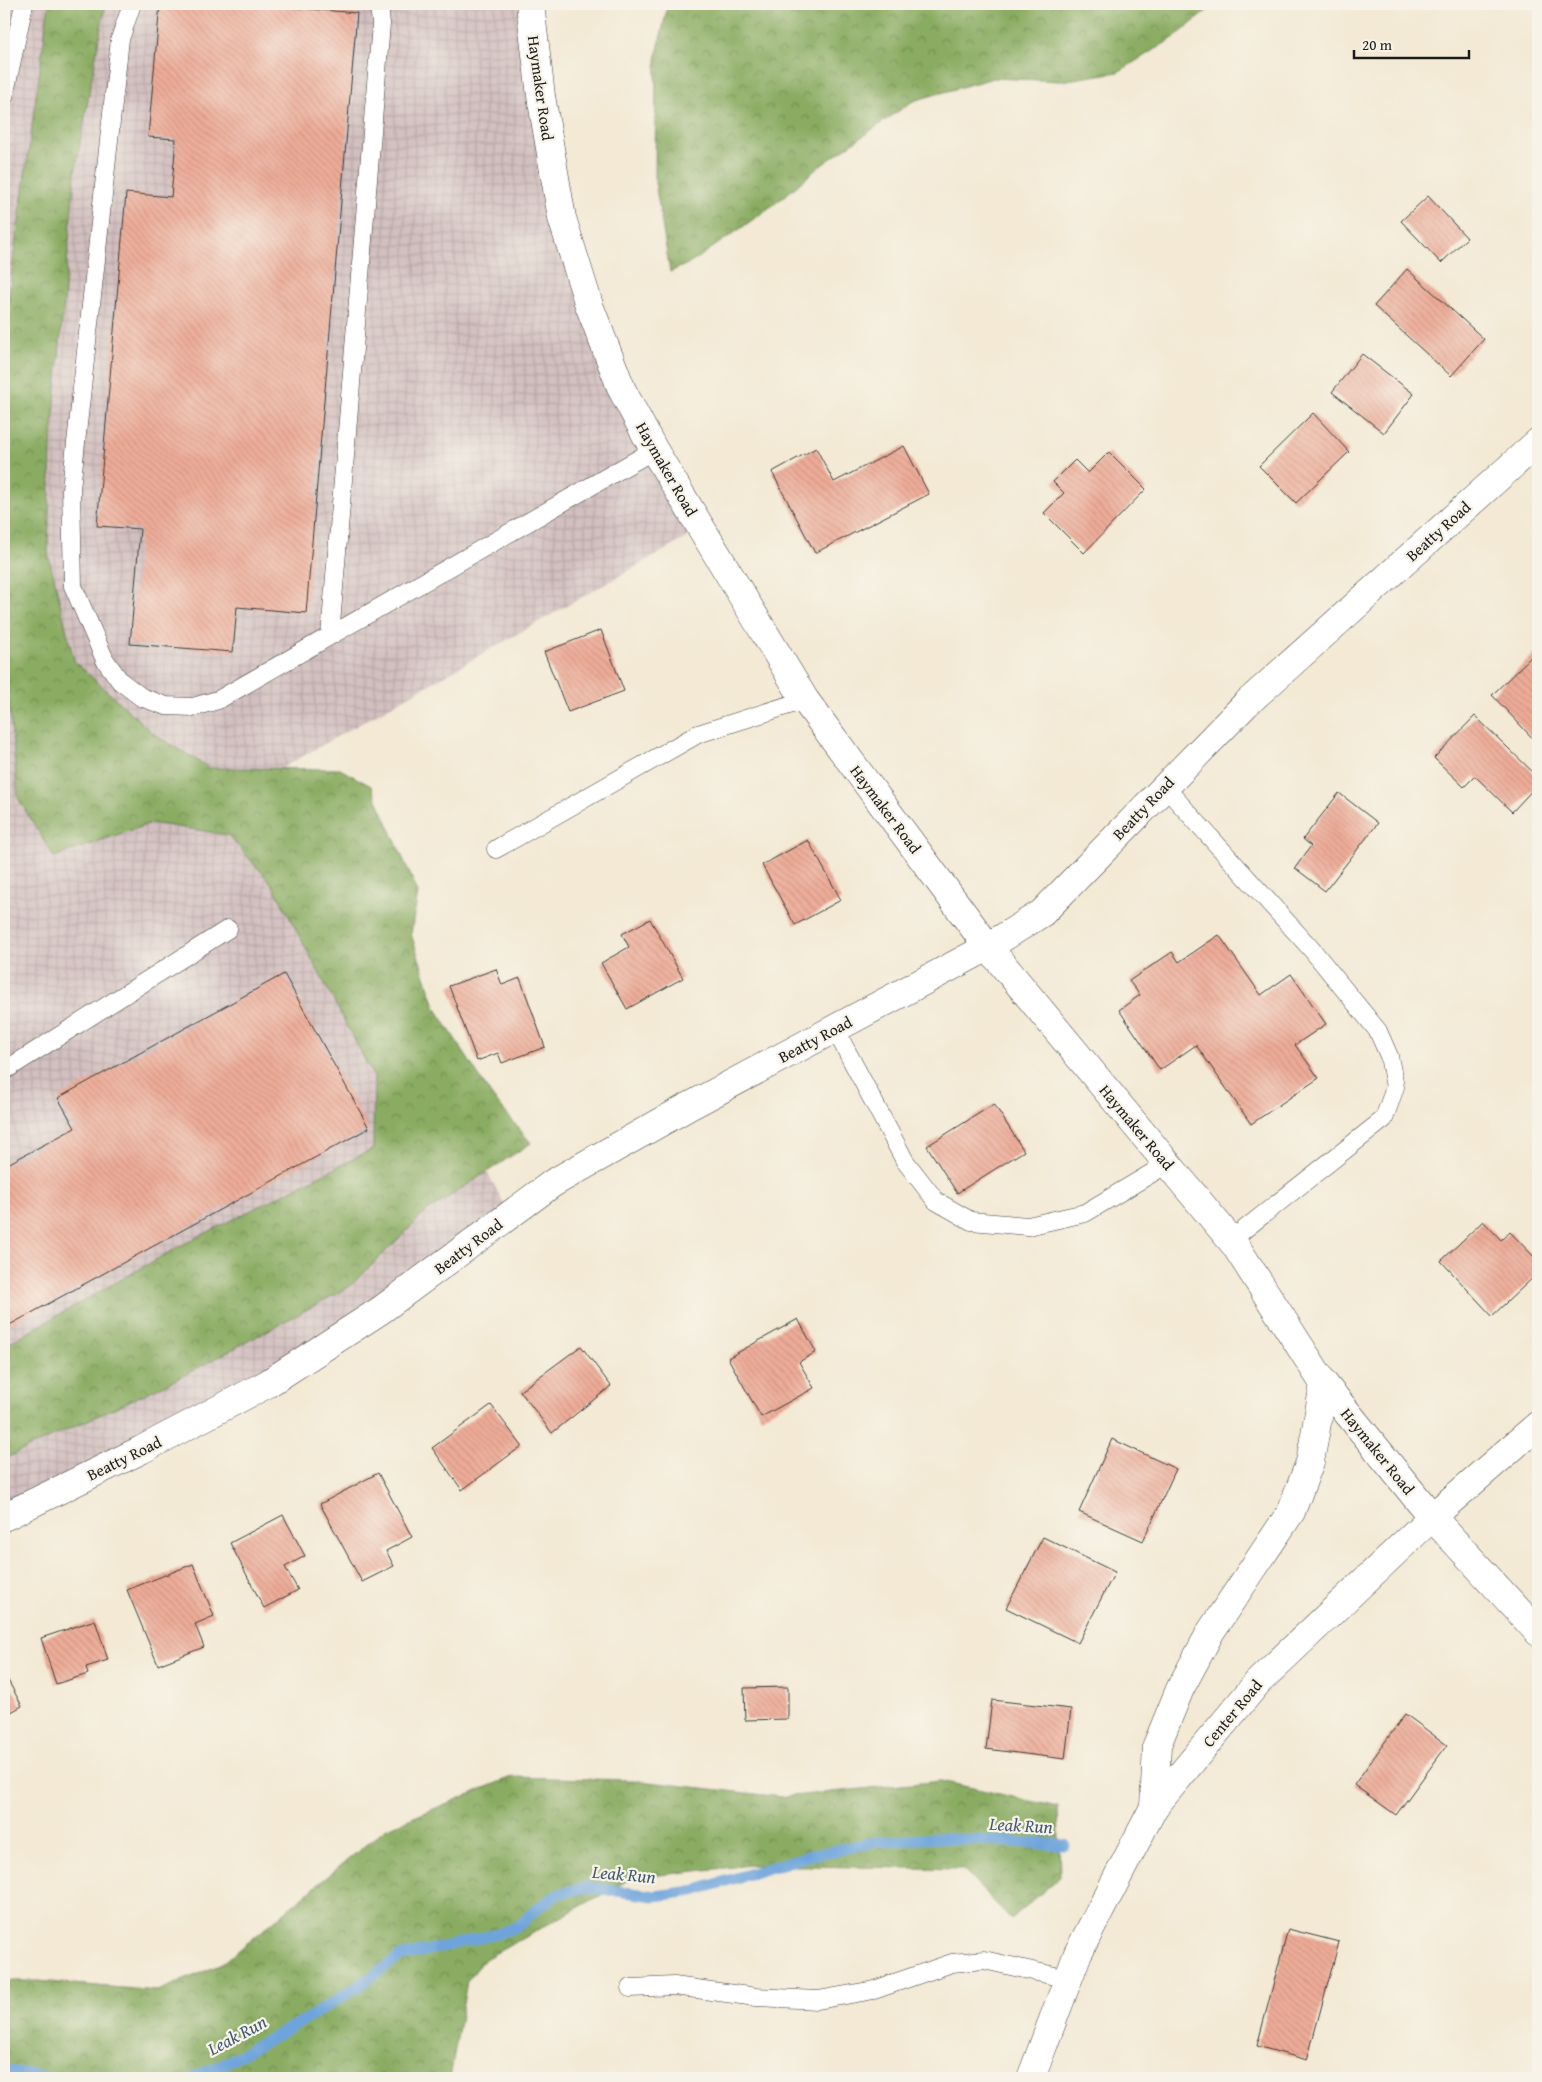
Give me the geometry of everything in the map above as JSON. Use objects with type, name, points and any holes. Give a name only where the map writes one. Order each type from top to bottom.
[{"type":"street","name":"Haymaker Road","points":[[530,4],[541,96],[562,218],[589,305],[622,390],[654,450],[804,700],[988,947],[1231,1240],[1324,1384],[1432,1517],[1538,1632]]},
{"type":"street","name":"Beatty Road","points":[[4,1517],[141,1450],[267,1384],[381,1310],[552,1183],[835,1028],[988,947],[1042,913],[1246,704],[1538,442]]},
{"type":"street","points":[[1154,1807],[1157,1746],[1180,1689],[1211,1631],[1291,1512],[1310,1462],[1324,1384]]},
{"type":"street","name":"Center Road","points":[[1031,2078],[1078,1953],[1154,1807],[1258,1682],[1432,1517],[1538,1425]]},
{"type":"lane","points":[[4,97],[7,67],[24,4]]},
{"type":"lane","points":[[132,4],[120,39],[71,489],[73,586],[105,660],[120,682],[141,698],[166,706],[193,707],[218,700],[654,450]]},
{"type":"lane","points":[[330,636],[380,34],[379,4]]},
{"type":"lane","points":[[496,849],[698,734],[804,700]]},
{"type":"lane","points":[[1164,786],[1313,951],[1378,1031],[1389,1056],[1395,1087],[1384,1119],[1231,1240]]},
{"type":"lane","points":[[4,1071],[228,929]]},
{"type":"lane","points":[[835,1028],[905,1161],[936,1201],[971,1221],[1028,1226],[1085,1213],[1167,1164]]},
{"type":"lane","points":[[630,1988],[674,1986],[756,1998],[818,2000],[874,1990],[952,1963],[984,1960],[1068,1979]]},
{"type":"shaded area","points":[[4,4],[530,4],[589,305],[702,529],[275,772],[510,1215],[381,1310],[4,1517]]},
{"type":"green space","points":[[49,4],[108,4],[104,11],[75,172],[51,448],[48,553],[74,661],[155,735],[210,768],[340,769],[371,786],[418,892],[411,934],[436,1009],[491,1095],[531,1143],[426,1212],[349,1287],[177,1379],[4,1459],[4,1346],[180,1246],[373,1149],[374,1077],[272,884],[228,835],[152,823],[54,857],[18,798],[4,650],[4,342],[13,262]]},
{"type":"green space","points":[[679,4],[1215,4],[1175,37],[1118,72],[1061,81],[993,78],[913,101],[820,166],[781,199],[744,226],[692,262],[670,272],[655,182],[656,59],[667,8]]},
{"type":"green space","points":[[511,1777],[631,1780],[782,1797],[941,1781],[1058,1807],[1060,1877],[1011,1919],[962,1869],[751,1865],[632,1878],[485,1959],[467,1981],[450,2078],[4,2078],[4,1981],[38,1981],[158,1991],[222,1964],[385,1829]]},
{"type":"building","points":[[160,4],[250,4],[357,13],[306,613],[237,607],[233,652],[130,644],[140,529],[97,526],[126,193],[171,197],[176,139],[148,137]]},
{"type":"building","points":[[1428,196],[1467,238],[1441,263],[1401,221]]},
{"type":"building","points":[[1407,269],[1484,339],[1451,376],[1374,306]]},
{"type":"building","points":[[1362,354],[1414,394],[1384,433],[1332,392]]},
{"type":"building","points":[[1313,413],[1349,452],[1296,503],[1259,466]]},
{"type":"building","points":[[904,446],[929,494],[815,553],[772,472],[816,448],[834,482]]},
{"type":"building","points":[[1109,452],[1146,489],[1084,553],[1044,513],[1064,493],[1053,482],[1075,460],[1088,473]]},
{"type":"building","points":[[601,630],[624,691],[568,712],[544,652]]},
{"type":"building","points":[[1538,652],[1538,744],[1492,695]]},
{"type":"building","points":[[1475,716],[1538,777],[1538,784],[1512,812],[1475,776],[1464,787],[1434,758]]},
{"type":"building","points":[[1339,793],[1378,823],[1325,891],[1295,868],[1311,846],[1303,839]]},
{"type":"building","points":[[808,840],[841,900],[795,925],[762,865]]},
{"type":"building","points":[[650,919],[683,978],[627,1009],[601,963],[629,947],[622,934]]},
{"type":"building","points":[[1219,935],[1261,995],[1291,974],[1326,1024],[1295,1045],[1319,1078],[1251,1124],[1196,1045],[1160,1070],[1119,1010],[1140,995],[1129,981],[1172,952],[1179,962]]},
{"type":"building","points":[[496,969],[502,985],[520,978],[545,1047],[502,1063],[498,1053],[477,1061],[449,986]]},
{"type":"building","points":[[284,974],[369,1128],[4,1328],[4,1166],[75,1128],[58,1098]]},
{"type":"building","points":[[994,1104],[1024,1151],[957,1193],[927,1146]]},
{"type":"building","points":[[1483,1221],[1501,1240],[1510,1232],[1538,1261],[1538,1273],[1492,1316],[1441,1261]]},
{"type":"building","points":[[798,1319],[816,1352],[799,1362],[814,1388],[761,1417],[728,1358]]},
{"type":"building","points":[[581,1346],[611,1386],[552,1433],[520,1391]]},
{"type":"building","points":[[491,1405],[522,1446],[462,1490],[432,1448]]},
{"type":"building","points":[[1112,1439],[1176,1469],[1143,1541],[1079,1512]]},
{"type":"building","points":[[378,1473],[412,1537],[386,1551],[394,1566],[362,1582],[320,1504]]},
{"type":"building","points":[[283,1515],[305,1556],[285,1567],[298,1590],[264,1608],[230,1543]]},
{"type":"building","points":[[1043,1537],[1115,1572],[1078,1643],[1006,1608]]},
{"type":"building","points":[[193,1564],[214,1616],[195,1624],[204,1647],[158,1665],[127,1590]]},
{"type":"building","points":[[95,1620],[108,1660],[86,1667],[88,1674],[56,1684],[41,1638]]},
{"type":"building","points":[[4,1673],[22,1706],[4,1716]]},
{"type":"building","points":[[788,1687],[788,1719],[745,1720],[744,1688]]},
{"type":"building","points":[[992,1700],[1071,1709],[1065,1759],[986,1749]]},
{"type":"building","points":[[1405,1714],[1447,1745],[1396,1815],[1354,1785]]},
{"type":"building","points":[[1288,1929],[1339,1942],[1307,2060],[1257,2046]]},
{"type":"waterway","name":"Leak Run","points":[[192,2078],[231,2060],[310,2017],[399,1957],[497,1934],[520,1925],[536,1909],[558,1894],[587,1887],[655,1896],[693,1891],[808,1856],[874,1842],[938,1838],[1065,1845]]},
{"type":"waterway","name":"Leak Run","points":[[4,2070],[51,2078]]}]
